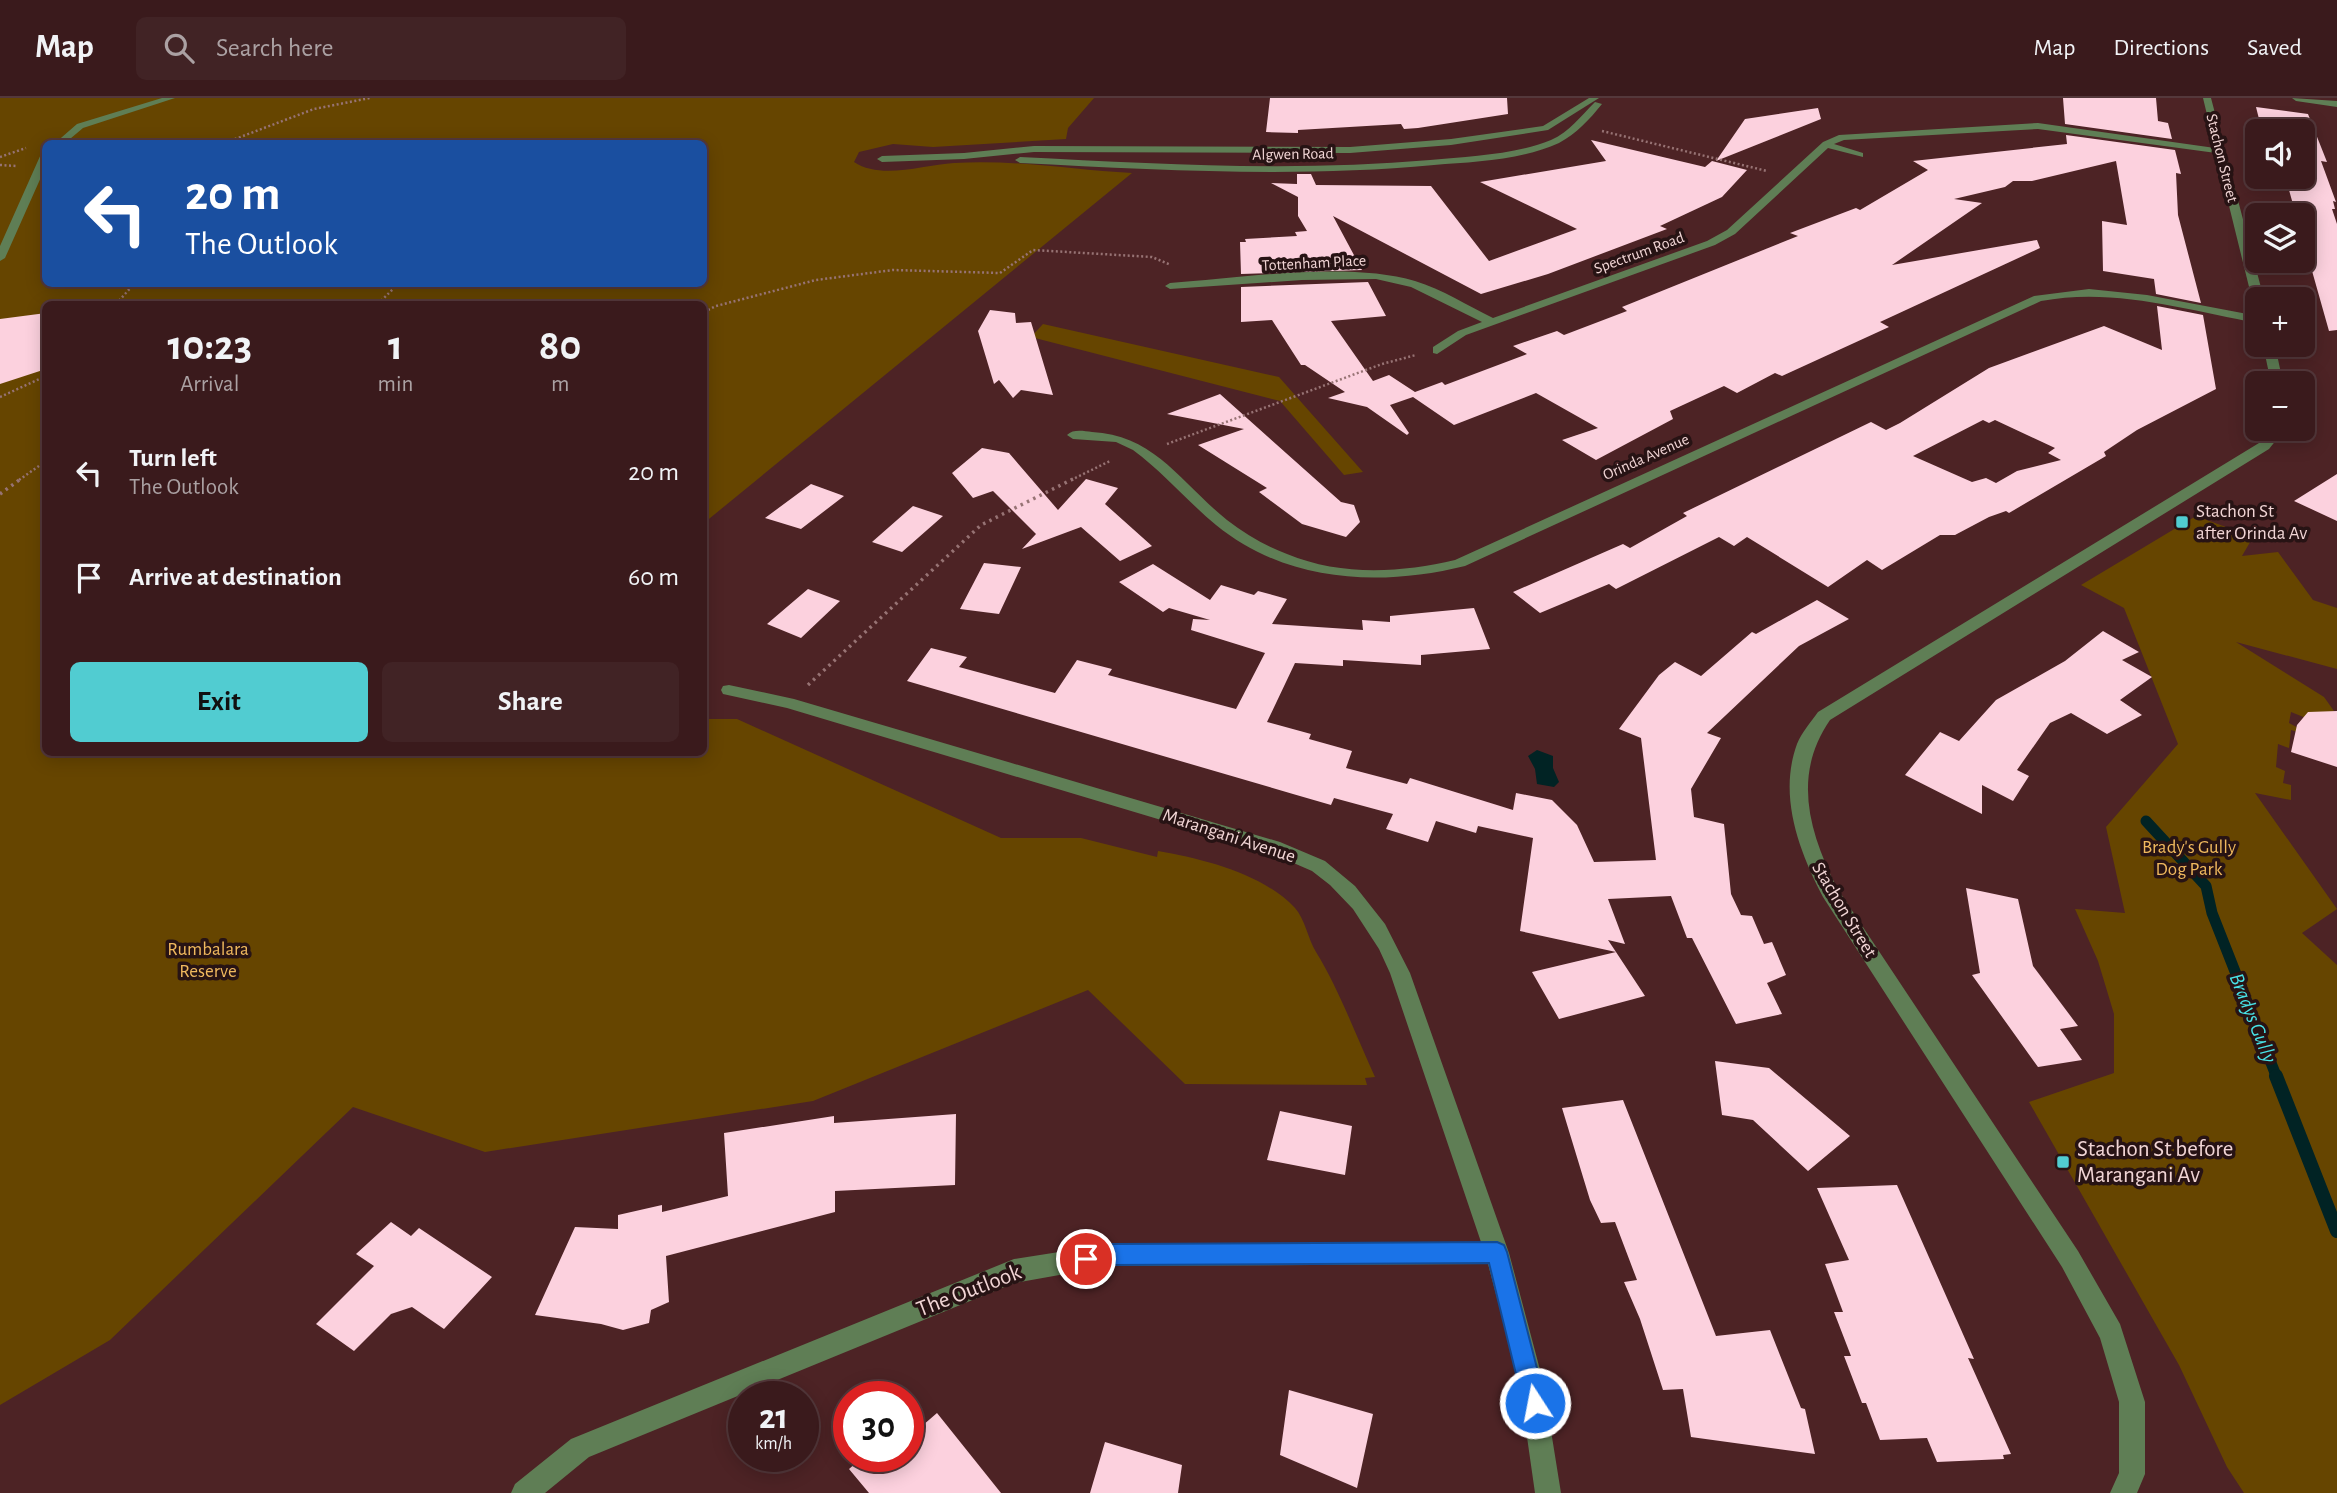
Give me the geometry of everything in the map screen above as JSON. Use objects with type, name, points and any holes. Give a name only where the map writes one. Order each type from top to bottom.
[{"type":"street","points":[[63,140],[80,126],[172,98]]},
{"type":"street","name":"Algwen Road","points":[[882,159],[964,156],[1034,149],[1350,150],[1451,142],[1545,128],[1595,98]]},
{"type":"street","name":"Algwen Road","points":[[964,156],[1223,169],[1334,169],[1502,155],[1562,138],[1603,98]]},
{"type":"street","name":"Stachon Street","points":[[2207,98],[2255,287]]},
{"type":"street","points":[[2296,98],[2337,104]]},
{"type":"street","name":"Spectrum Road","points":[[1437,350],[1462,333],[1711,243],[1731,232],[1826,144],[1842,137],[1870,133],[2038,126],[2220,151]]},
{"type":"street","points":[[1826,144],[1860,155]]},
{"type":"street","points":[[0,258],[42,163]]},
{"type":"street","name":"Tottenham Place","points":[[1170,286],[1302,277],[1376,276],[1414,284],[1492,322]]},
{"type":"street","name":"Orinda Avenue","points":[[1073,435],[1113,437],[1138,447],[1230,530],[1260,548],[1297,563],[1340,574],[1424,573],[1460,563],[2038,298],[2055,293],[2095,293],[2245,318]]},
{"type":"street","name":"Stachon Street","points":[[2123,1493],[2132,1474],[2132,1402],[2111,1334],[2070,1259],[1830,892],[1813,860],[1801,818],[1799,783],[1806,743],[1824,716],[2268,441]]},
{"type":"street","name":"Marangani Avenue","points":[[729,690],[788,704],[1274,847],[1323,870],[1358,901],[1384,936],[1400,973],[1497,1252],[1531,1381],[1548,1493]]},
{"type":"street","name":"The Outlook","points":[[524,1493],[580,1448],[1014,1271],[1110,1255],[1497,1252]]},
{"type":"path","points":[[233,140],[314,109],[370,98]]},
{"type":"path","points":[[1577,125],[1791,177]]},
{"type":"path","points":[[0,165],[24,167]]},
{"type":"path","points":[[707,310],[816,281],[892,270],[1000,273],[1033,250],[1152,257],[1214,284]]},
{"type":"path","points":[[119,301],[131,287]]},
{"type":"path","points":[[381,301],[395,287]]},
{"type":"path","points":[[788,704],[981,525],[1138,447],[1169,444],[1382,363],[1437,350]]},
{"type":"path","points":[[0,397],[42,378]]},
{"type":"path","points":[[0,494],[42,464]]},
{"type":"green space","name":"Rumbalara Reserve","points":[[0,98],[1094,98],[1068,128],[1066,139],[933,147],[893,144],[859,152],[854,162],[865,167],[889,171],[976,162],[1132,173],[707,521],[707,301],[42,301],[42,756],[707,756],[707,719],[737,719],[1001,838],[1081,838],[1157,857],[1158,851],[1212,863],[1266,885],[1295,908],[1304,923],[1375,1077],[1365,1078],[1367,1085],[1185,1084],[1088,990],[813,1101],[485,1152],[353,1107],[110,1340],[0,1405]]},
{"type":"green space","points":[[1043,324],[1279,377],[1363,472],[1344,475],[1280,401],[1031,337]]},
{"type":"green space","name":"Brady's Gully Dog Park","points":[[2196,516],[2253,537],[2242,556],[2278,552],[2313,600],[2337,608],[2337,669],[2236,642],[2324,697],[2334,711],[2311,720],[2291,712],[2289,723],[2302,730],[2301,733],[2291,730],[2289,748],[2278,744],[2276,767],[2285,771],[2283,783],[2291,785],[2291,800],[2255,793],[2337,909],[2302,933],[2337,965],[2337,1493],[2244,1493],[2227,1467],[2179,1365],[2029,1102],[2114,1073],[2114,1014],[2098,961],[2075,909],[2125,913],[2106,827],[2178,744],[2124,608],[2081,585]]},
{"type":"water","points":[[1537,750],[1553,756],[1553,768],[1559,782],[1554,787],[1537,784],[1535,769],[1528,756]]},
{"type":"building","points":[[1270,98],[1507,98],[1508,114],[1418,128],[1404,129],[1401,124],[1298,130],[1298,133],[1266,132]]},
{"type":"building","points":[[2063,98],[2156,98],[2158,121],[2168,123],[2172,139],[2065,124]]},
{"type":"building","points":[[2256,107],[2308,114],[2310,119],[2259,119]]},
{"type":"building","points":[[1818,108],[1821,119],[1716,161],[1745,119]]},
{"type":"building","points":[[2315,132],[2327,162],[2321,161],[2336,202],[2333,201],[2335,209],[2332,209],[2337,224],[2337,330],[2329,331],[2313,273],[2315,273],[2315,203],[2293,203],[2289,190],[2315,189]]},
{"type":"building","points":[[2066,135],[2175,150],[2181,174],[2176,173],[2178,215],[2201,303],[2156,294],[2154,279],[2103,271],[2102,221],[2127,225],[2116,161],[2032,181],[2013,181],[2005,187],[1954,199],[1982,203],[1892,265],[2037,240],[2040,248],[1880,322],[1889,327],[1782,376],[1775,373],[1737,393],[1724,386],[1670,411],[1673,419],[1596,460],[1562,440],[1598,428],[1536,393],[1454,425],[1413,397],[1390,405],[1409,433],[1407,435],[1367,407],[1328,398],[1345,392],[1301,365],[1272,320],[1241,322],[1241,287],[1368,282],[1386,316],[1331,321],[1373,381],[1389,375],[1415,392],[1442,382],[1445,385],[1527,354],[1513,346],[1557,331],[1564,335],[1627,311],[1622,307],[1798,236],[1790,233],[1856,208],[1860,210],[1928,170],[1913,161],[2067,144]]},
{"type":"building","points":[[1591,140],[1705,167],[1712,161],[1747,170],[1722,197],[1660,226],[1667,229],[1548,274],[1481,294],[1333,216],[1362,270],[1241,274],[1240,242],[1246,242],[1245,239],[1297,236],[1295,232],[1307,231],[1298,216],[1298,197],[1271,183],[1297,184],[1297,174],[1311,174],[1316,185],[1431,186],[1489,261],[1577,229],[1480,182],[1606,161]]},
{"type":"building","points":[[2157,306],[2203,315],[2216,389],[2137,430],[2104,452],[2106,456],[2009,513],[2006,511],[1989,517],[1955,535],[1940,535],[1882,570],[1867,560],[1828,587],[1747,537],[1734,546],[1719,537],[1616,589],[1609,584],[1540,613],[1513,592],[1623,544],[1630,548],[1687,516],[1683,513],[1871,422],[1886,430],[1989,368],[2104,326],[2162,350]],"holes":[[[1983,420],[1989,423],[1995,420],[2055,448],[2048,453],[2061,460],[2017,471],[1996,483],[1986,478],[1972,482],[1913,456]]]},
{"type":"building","points":[[990,310],[1015,313],[1016,323],[1031,322],[1053,395],[1021,390],[1013,398],[999,380],[994,384],[978,331]]},
{"type":"building","points":[[42,314],[42,370],[0,384],[0,319]]},
{"type":"building","points":[[1220,394],[1341,502],[1354,505],[1360,522],[1346,537],[1302,524],[1259,492],[1267,488],[1198,445],[1244,429],[1167,414]]},
{"type":"building","points":[[982,448],[1009,453],[1058,510],[1086,479],[1118,488],[1105,504],[1152,546],[1120,561],[1081,527],[1022,549],[1036,534],[993,491],[973,498],[952,473]]},
{"type":"building","points":[[2337,474],[2337,521],[2294,501]]},
{"type":"building","points":[[811,484],[844,496],[801,529],[765,518]]},
{"type":"building","points":[[913,506],[943,516],[902,552],[872,542]]},
{"type":"building","points":[[984,563],[1021,567],[999,614],[960,609]]},
{"type":"building","points":[[1153,564],[1210,600],[1221,585],[1254,595],[1258,591],[1287,599],[1272,624],[1363,630],[1362,620],[1390,622],[1390,616],[1474,608],[1490,649],[1421,655],[1421,665],[1343,660],[1343,666],[1295,663],[1267,722],[1311,734],[1309,739],[1352,751],[1346,768],[1407,784],[1410,778],[1513,810],[1516,793],[1552,800],[1577,825],[1594,862],[1656,860],[1641,738],[1619,729],[1659,675],[1675,662],[1701,676],[1752,632],[1756,634],[1817,600],[1849,619],[1799,646],[1707,733],[1721,738],[1691,789],[1694,817],[1724,824],[1731,894],[1741,915],[1752,916],[1764,944],[1772,942],[1786,975],[1767,983],[1782,1014],[1736,1024],[1692,938],[1687,938],[1671,896],[1608,899],[1625,944],[1608,940],[1616,952],[1520,931],[1533,838],[1478,826],[1476,833],[1436,821],[1428,842],[1386,829],[1393,814],[1334,798],[1331,805],[907,681],[931,648],[967,657],[959,667],[1055,693],[1077,660],[1112,669],[1108,675],[1236,709],[1265,653],[1191,630],[1193,619],[1210,620],[1169,608],[1163,612],[1119,582]]},
{"type":"building","points":[[808,589],[840,601],[801,638],[767,624]]},
{"type":"building","points":[[2103,631],[2139,652],[2122,660],[2152,677],[2120,700],[2142,715],[2107,734],[2071,713],[2050,723],[2017,770],[2029,776],[2013,801],[1982,785],[1982,814],[1905,775],[1940,732],[1959,741],[1996,700],[2065,661]]},
{"type":"building","points":[[2337,711],[2337,767],[2291,752],[2297,725],[2308,712]]},
{"type":"building","points":[[1966,888],[2018,899],[2033,966],[2078,1026],[2060,1029],[2082,1060],[2038,1067],[1972,975],[1980,973]]},
{"type":"building","points":[[1616,952],[1645,996],[1559,1019],[1532,972]]},
{"type":"building","points":[[1715,1061],[1769,1068],[1850,1136],[1808,1171],[1753,1120],[1722,1115]]},
{"type":"building","points":[[1623,1100],[1716,1336],[1770,1330],[1801,1408],[1805,1409],[1815,1454],[1691,1437],[1683,1389],[1663,1390],[1640,1319],[1624,1282],[1637,1280],[1615,1222],[1601,1223],[1590,1200],[1562,1108]]},
{"type":"building","points":[[1280,1111],[1352,1126],[1345,1175],[1267,1160]]},
{"type":"building","points":[[956,1114],[955,1185],[835,1191],[835,1212],[666,1256],[669,1302],[651,1310],[649,1323],[623,1330],[601,1324],[535,1315],[575,1227],[618,1229],[618,1215],[662,1205],[662,1212],[728,1196],[724,1133],[834,1116],[834,1123]]},
{"type":"building","points":[[1897,1185],[1974,1359],[1968,1358],[2011,1454],[2003,1455],[2004,1459],[1937,1462],[1927,1438],[1880,1440],[1866,1403],[1862,1403],[1844,1356],[1851,1356],[1834,1312],[1843,1312],[1825,1264],[1849,1260],[1817,1188]]},
{"type":"building","points":[[391,1222],[411,1236],[419,1228],[492,1277],[444,1329],[412,1307],[391,1314],[354,1351],[316,1324],[374,1266],[356,1254]]},
{"type":"building","points":[[1289,1390],[1373,1414],[1357,1488],[1280,1455]]},
{"type":"building","points":[[937,1413],[1001,1493],[869,1493],[852,1472],[924,1472],[924,1424]]},
{"type":"building","points":[[1105,1442],[1182,1465],[1178,1493],[1090,1493]]},
{"type":"waterway","name":"Bradys Gully","points":[[2146,821],[2206,886],[2212,913],[2277,1078]]},
{"type":"waterway","name":"Bradys Gully","points":[[2276,1076],[2337,1231]]},
{"type":"place","name":"Stachon St after Orinda Av","points":[[2182,522]]},
{"type":"place","name":"Stachon St before Marangani Av","points":[[2063,1162]]},
{"type":"route","points":[[1086,1259],[1110,1255],[1497,1252],[1535,1403]]}]
